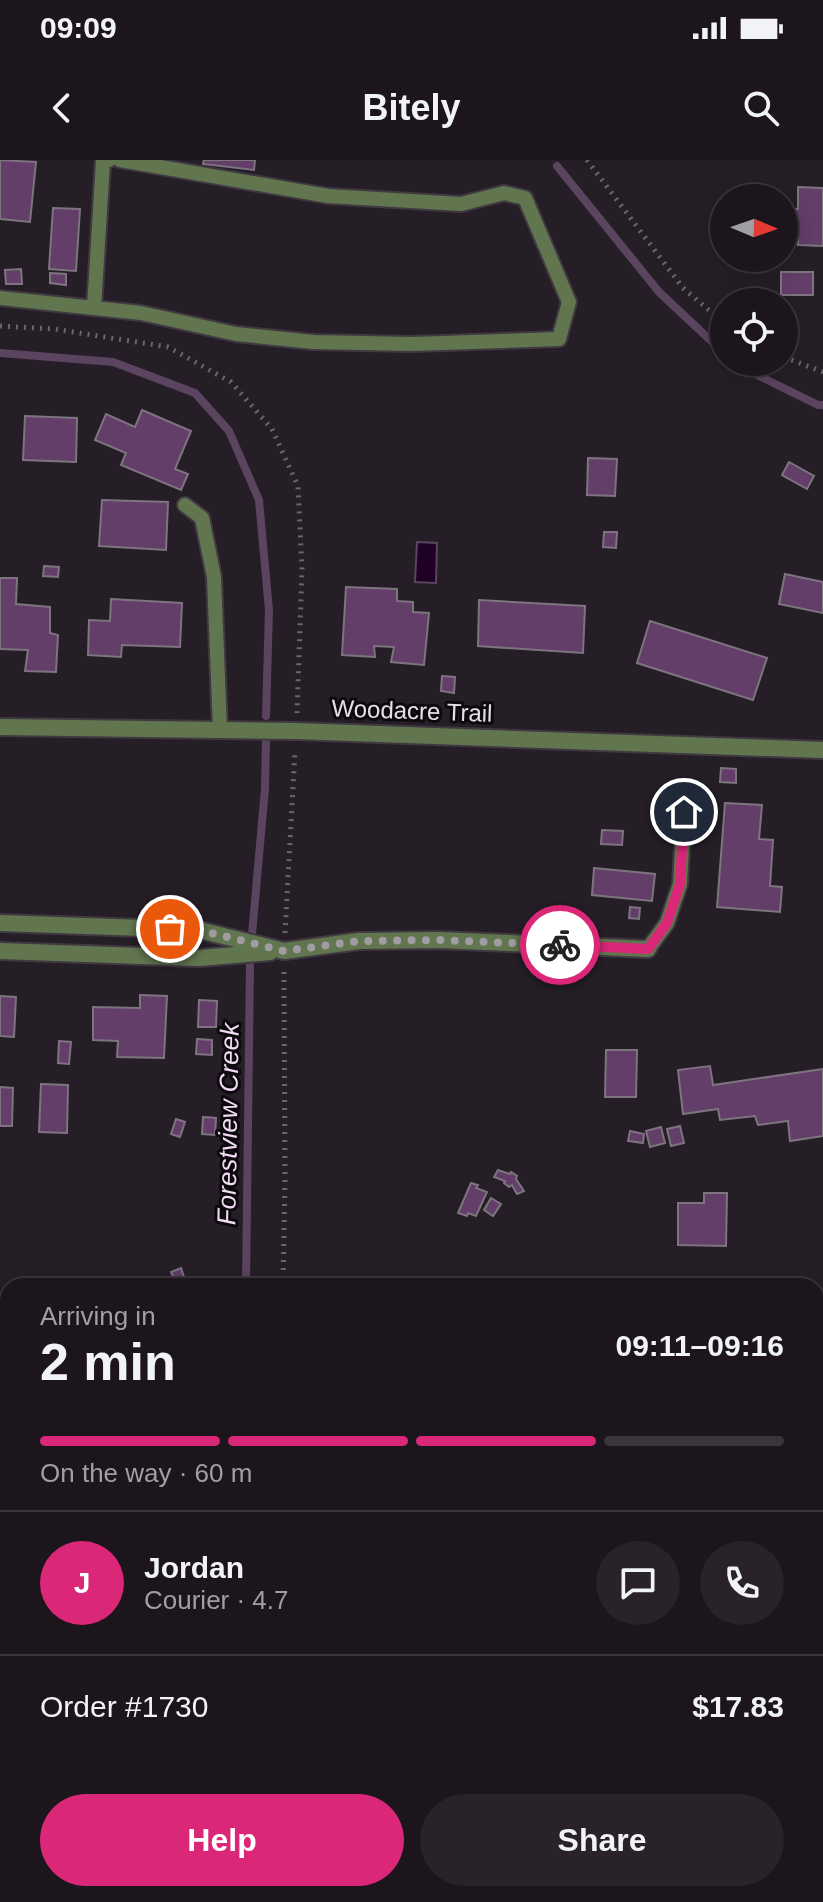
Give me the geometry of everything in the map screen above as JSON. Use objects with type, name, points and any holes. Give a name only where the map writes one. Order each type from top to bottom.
[{"type":"street","name":"Woodacre Trail","points":[[0,727],[296,731],[823,750]]},
{"type":"street","points":[[0,923],[199,930],[284,951]]},
{"type":"street","points":[[0,951],[199,958],[359,941],[439,940],[648,949]]},
{"type":"lane","points":[[94,308],[103,161],[109,160]]},
{"type":"lane","points":[[0,298],[141,313],[251,335],[313,342],[412,344],[559,339],[569,302],[525,198],[504,193],[461,204],[328,196],[120,160]]},
{"type":"lane","points":[[185,505],[202,518],[214,577],[220,730]]},
{"type":"lane","points":[[648,949],[667,923],[680,884],[684,812]]},
{"type":"path","points":[[587,160],[683,288],[710,311]]},
{"type":"path","points":[[798,362],[823,372]]},
{"type":"shaded area","points":[[417,542],[437,543],[436,583],[415,582]]},
{"type":"building","points":[[0,160],[36,162],[30,222],[0,219]]},
{"type":"building","points":[[204,160],[255,160],[254,170],[203,164]]},
{"type":"building","points":[[798,187],[823,188],[823,246],[798,245]]},
{"type":"building","points":[[53,208],[80,209],[76,271],[49,269]]},
{"type":"building","points":[[21,269],[22,284],[6,284],[5,270]]},
{"type":"building","points":[[781,272],[813,272],[813,295],[798,295],[798,288],[781,288]]},
{"type":"building","points":[[50,273],[66,274],[66,285],[50,283]]},
{"type":"building","points":[[142,410],[191,431],[175,469],[188,474],[181,490],[121,465],[126,453],[95,440],[106,414],[135,427]]},
{"type":"building","points":[[25,416],[77,418],[76,462],[23,460]]},
{"type":"building","points":[[588,458],[617,459],[615,496],[587,495]]},
{"type":"building","points":[[789,462],[814,476],[807,489],[782,475]]},
{"type":"building","points":[[102,500],[168,502],[166,550],[99,546]]},
{"type":"building","points":[[604,532],[617,532],[616,548],[603,547]]},
{"type":"building","points":[[44,566],[59,567],[58,577],[43,576]]},
{"type":"building","points":[[785,574],[823,582],[823,613],[779,604]]},
{"type":"building","points":[[0,578],[17,578],[16,604],[50,607],[50,633],[58,635],[56,672],[25,671],[28,650],[0,649]]},
{"type":"building","points":[[346,587],[397,589],[397,601],[413,602],[413,612],[429,613],[424,665],[391,662],[394,647],[374,646],[375,657],[342,655]]},
{"type":"building","points":[[111,599],[182,603],[180,647],[122,645],[121,657],[88,655],[89,620],[110,621]]},
{"type":"building","points":[[479,600],[585,606],[583,653],[478,646]]},
{"type":"building","points":[[650,621],[767,658],[753,700],[637,663]]},
{"type":"building","points":[[442,676],[455,677],[454,693],[441,691]]},
{"type":"building","points":[[721,768],[736,769],[736,783],[720,782]]},
{"type":"building","points":[[725,803],[762,805],[759,839],[773,840],[770,886],[782,887],[780,912],[717,907]]},
{"type":"building","points":[[602,830],[623,831],[622,845],[601,844]]},
{"type":"building","points":[[594,868],[655,874],[652,901],[592,895]]},
{"type":"building","points":[[630,907],[640,908],[639,919],[629,918]]},
{"type":"building","points":[[140,995],[167,996],[164,1058],[117,1057],[118,1041],[93,1040],[93,1007],[140,1008]]},
{"type":"building","points":[[0,996],[16,997],[14,1037],[0,1036]]},
{"type":"building","points":[[199,1000],[217,1001],[216,1027],[198,1027]]},
{"type":"building","points":[[197,1039],[212,1040],[212,1055],[196,1054]]},
{"type":"building","points":[[59,1041],[71,1042],[69,1064],[58,1063]]},
{"type":"building","points":[[606,1050],[637,1050],[636,1097],[605,1097]]},
{"type":"building","points":[[710,1066],[713,1085],[823,1069],[823,1136],[790,1141],[788,1121],[758,1125],[755,1116],[720,1120],[718,1109],[683,1114],[678,1070]]},
{"type":"building","points":[[41,1084],[68,1085],[67,1133],[39,1132]]},
{"type":"building","points":[[0,1087],[13,1088],[12,1126],[0,1126]]},
{"type":"building","points":[[203,1117],[216,1118],[215,1135],[202,1134]]},
{"type":"building","points":[[176,1119],[185,1122],[180,1137],[171,1134]]},
{"type":"building","points":[[680,1126],[684,1143],[671,1146],[667,1129]]},
{"type":"building","points":[[661,1127],[665,1143],[650,1147],[646,1131]]},
{"type":"building","points":[[630,1131],[644,1134],[643,1143],[628,1141]]},
{"type":"building","points":[[498,1170],[517,1176],[524,1191],[517,1194],[512,1185],[509,1187],[505,1181],[494,1177]]},
{"type":"building","points":[[471,1183],[487,1192],[476,1216],[458,1213]]},
{"type":"building","points":[[704,1193],[727,1193],[726,1246],[678,1245],[678,1203],[704,1203]]},
{"type":"building","points":[[491,1198],[501,1204],[493,1216],[484,1210]]},
{"type":"building","points":[[181,1268],[184,1278],[174,1278],[171,1272]]},
{"type":"waterway","points":[[557,166],[659,292],[710,340]]},
{"type":"waterway","name":"Forestview Creek","points":[[0,353],[113,362],[195,393],[229,431],[259,500],[269,610],[266,716]]},
{"type":"waterway","points":[[759,376],[823,405]]},
{"type":"waterway","name":"Forestview Creek","points":[[252,934],[265,789],[266,738]]},
{"type":"waterway","name":"Forestview Creek","points":[[246,1278],[250,962]]},
{"type":"way so far","points":[[170,929],[199,930],[284,951],[359,941],[439,940],[560,945]]},
{"type":"route","points":[[560,945],[648,949],[667,923],[680,884],[684,812]]}]
